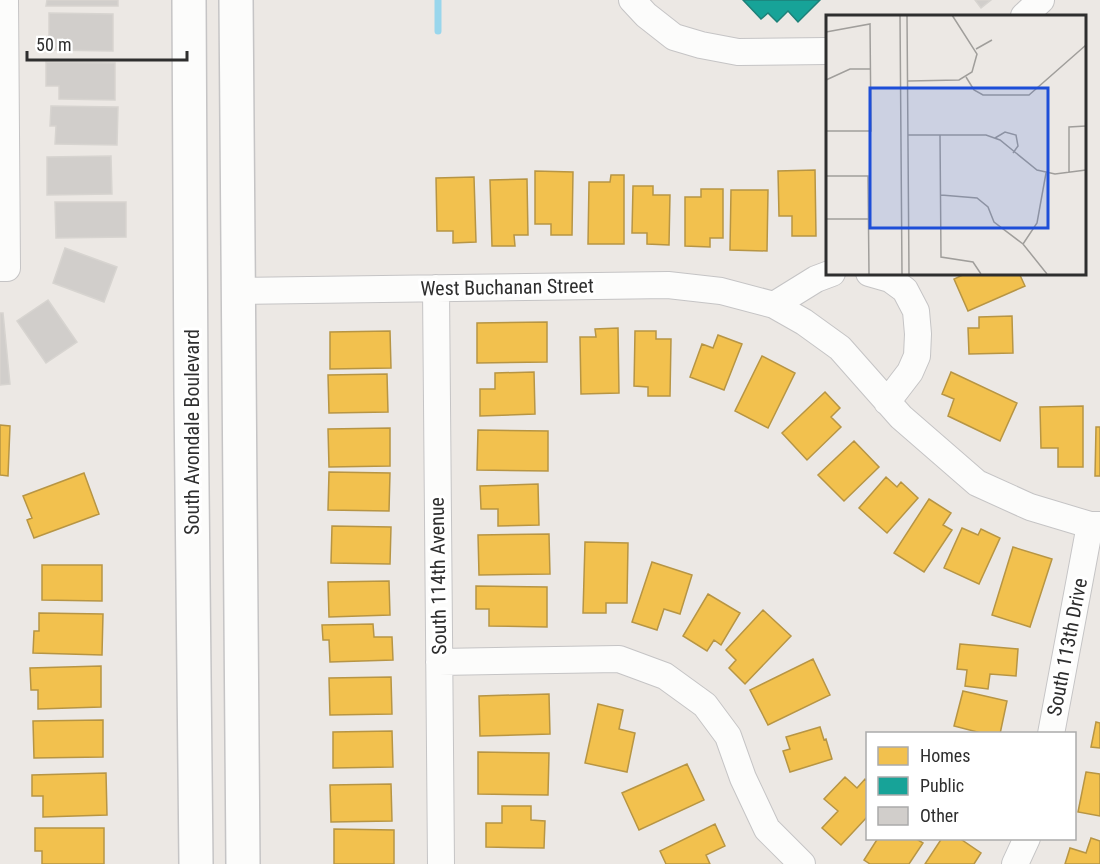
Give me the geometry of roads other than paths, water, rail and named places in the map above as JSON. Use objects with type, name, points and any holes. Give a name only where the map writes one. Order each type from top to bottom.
[{"type":"main road","name":"South Avondale Boulevard","points":[[189,0],[196,864]]},
{"type":"main road","points":[[236,0],[243,864]]},
{"type":"street","points":[[4,268],[5,0]]},
{"type":"street","points":[[632,0],[646,15],[674,37],[701,45],[738,52],[826,51]]},
{"type":"street","points":[[1025,15],[1041,0]]},
{"type":"street","points":[[774,305],[816,279],[829,274]]},
{"type":"street","points":[[872,274],[890,279],[905,290],[916,311],[917,356],[910,372],[887,402]]},
{"type":"street","name":"West Buchanan Street","points":[[239,291],[668,285],[721,291],[774,305],[804,322],[840,348],[901,417],[977,483],[1030,507],[1095,525]]},
{"type":"street","name":"South 114th Avenue","points":[[436,288],[441,864]]},
{"type":"street","name":"South 113th Drive","points":[[1051,732],[1095,525]]},
{"type":"street","points":[[440,662],[619,659],[665,676],[705,705],[728,736],[743,778],[767,829],[801,864]]},
{"type":"street","points":[[1015,864],[1027,840]]},
{"type":"waterway","points":[[438,0],[438,31]]}]
